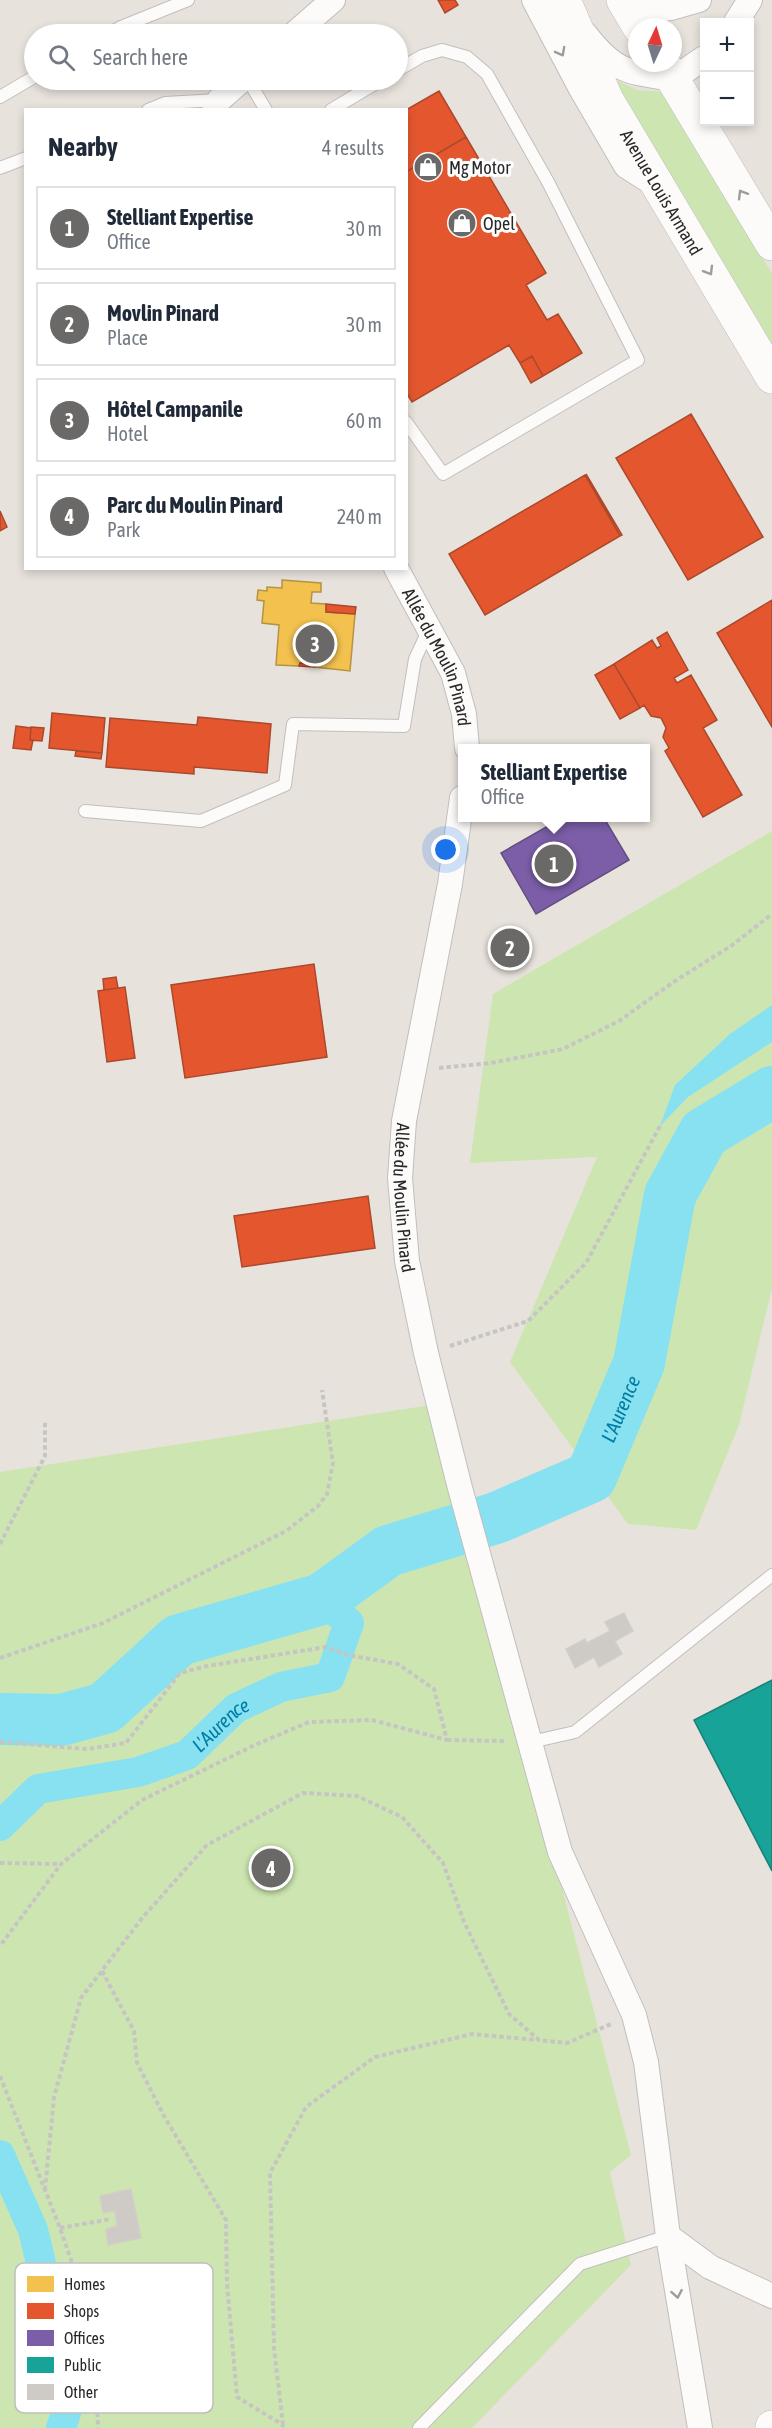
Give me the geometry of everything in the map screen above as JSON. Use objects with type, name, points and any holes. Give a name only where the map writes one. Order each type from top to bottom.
[{"type":"main road","name":"Avenue Louis Armand","points":[[568,8],[607,100],[772,377]]},
{"type":"main road","points":[[669,72],[772,244]]},
{"type":"street","points":[[305,24],[333,0]]},
{"type":"street","points":[[534,0],[581,89],[626,166],[660,188]]},
{"type":"street","points":[[631,14],[671,8],[699,0]]},
{"type":"street","points":[[739,18],[750,0]]},
{"type":"street","points":[[568,8],[599,52],[613,64],[628,71]]},
{"type":"street","points":[[682,66],[700,60]]},
{"type":"street","points":[[216,105],[232,90]]},
{"type":"street","name":"Allée du Moulin Pinard","points":[[397,570],[453,673],[464,714],[467,744]]},
{"type":"street","name":"Allée du Moulin Pinard","points":[[459,822],[450,884],[404,1121],[400,1178],[407,1261],[426,1353],[460,1488],[560,1852],[634,2014],[646,2062],[668,2236],[700,2428]]},
{"type":"street","points":[[668,2236],[710,2266],[772,2296]]},
{"type":"lane","points":[[128,24],[188,0]]},
{"type":"lane","points":[[408,64],[422,56],[442,50],[467,57],[487,74],[548,182],[638,360],[443,474],[408,425]]},
{"type":"lane","points":[[0,97],[24,83]]},
{"type":"lane","points":[[254,90],[265,108]]},
{"type":"lane","points":[[333,108],[364,90]]},
{"type":"lane","points":[[153,108],[165,103],[216,105]]},
{"type":"lane","points":[[0,168],[24,159]]},
{"type":"lane","points":[[85,811],[201,821],[285,785],[293,724],[405,726],[415,660],[430,627]]},
{"type":"lane","points":[[531,1742],[575,1732],[772,1575]]},
{"type":"lane","points":[[419,2428],[580,2264],[668,2236]]},
{"type":"path","points":[[414,1071],[491,1063],[563,1049],[619,1021],[675,981],[731,946],[772,914]]},
{"type":"path","points":[[426,1353],[528,1321],[586,1263],[660,1126]]},
{"type":"path","points":[[0,1658],[103,1623],[286,1531],[318,1506],[327,1494],[333,1463],[322,1390]]},
{"type":"path","points":[[0,1544],[45,1456],[45,1422]]},
{"type":"path","points":[[0,1742],[87,1749],[126,1743],[180,1673],[207,1666],[326,1647],[348,1655],[398,1664],[434,1689],[447,1740]]},
{"type":"path","points":[[0,1946],[61,1864],[142,1800],[309,1722],[372,1720],[447,1740],[531,1742]]},
{"type":"path","points":[[45,2190],[54,2097],[81,1998],[143,1917],[207,1845],[303,1793],[357,1796],[402,1817],[443,1863],[464,1922],[509,2014],[539,2040]]},
{"type":"path","points":[[0,1863],[61,1864]]},
{"type":"path","points":[[102,1971],[134,2031],[137,2063],[164,2116],[226,2220],[227,2284],[237,2397],[282,2426]]},
{"type":"path","points":[[282,2426],[274,2348],[270,2173],[306,2107],[375,2057],[472,2034],[567,2043],[634,2014]]},
{"type":"path","points":[[0,2076],[72,2263]]},
{"type":"path","points":[[60,2228],[111,2219]]},
{"type":"path","points":[[97,2413],[98,2428]]},
{"type":"green space","points":[[606,76],[638,90],[667,92],[772,274],[772,356]]},
{"type":"green space","points":[[772,831],[772,1288],[739,1425],[696,1530],[628,1524],[510,1362],[597,1157],[470,1163],[493,994]]},
{"type":"green space","points":[[437,1404],[631,2155],[610,2172],[631,2265],[472,2428],[0,2428],[0,1472]]},
{"type":"water","points":[[772,1005],[772,1042],[688,1097],[660,1126],[675,1085],[730,1034]]},
{"type":"building: Homes","points":[[282,580],[321,583],[321,592],[312,592],[311,603],[326,604],[326,612],[355,614],[350,671],[315,667],[315,664],[276,665],[279,625],[262,623],[264,601],[257,600],[258,590],[267,591],[267,587],[282,588]]},
{"type":"building: Shops","points":[[438,0],[455,0],[458,5],[445,13]]},
{"type":"building: Shops","points":[[439,91],[466,137],[408,171],[408,109]]},
{"type":"building: Shops","name":"Opel","points":[[466,137],[546,273],[526,285],[547,320],[558,314],[582,353],[543,376],[532,356],[520,363],[509,345],[412,402],[408,395],[408,171]]},
{"type":"building: Shops","points":[[532,356],[543,376],[531,383],[520,363]]},
{"type":"building: Shops","points":[[691,414],[763,537],[688,580],[616,458]]},
{"type":"building: Shops","points":[[586,474],[622,535],[620,536]]},
{"type":"building: Shops","points":[[585,475],[620,536],[485,615],[449,554]]},
{"type":"building: Shops","points":[[0,511],[7,527],[0,531]]},
{"type":"building: Shops","points":[[772,600],[772,727],[717,633]]},
{"type":"building: Shops","points":[[326,604],[356,607],[355,614],[326,612]]},
{"type":"building: Shops","points":[[667,632],[688,670],[674,678],[677,683],[691,675],[717,720],[703,728],[742,795],[703,817],[665,751],[669,748],[663,737],[666,728],[661,718],[651,716],[644,705],[640,708],[614,664],[652,640],[657,648],[661,646],[657,638]]},
{"type":"building: Shops","points":[[300,663],[315,664],[315,667],[299,666]]},
{"type":"building: Shops","points":[[614,664],[640,708],[620,719],[595,675]]},
{"type":"building: Shops","points":[[52,713],[105,718],[102,753],[49,748]]},
{"type":"building: Shops","points":[[198,717],[271,724],[267,773],[194,767],[194,774],[106,767],[110,718],[197,725]]},
{"type":"building: Shops","points":[[16,726],[31,728],[30,740],[33,740],[31,750],[13,748]]},
{"type":"building: Shops","points":[[31,727],[44,728],[42,741],[30,740]]},
{"type":"building: Shops","points":[[76,751],[102,753],[101,759],[75,756]]},
{"type":"building: Shops","points":[[512,937],[520,951],[508,958],[500,944]]},
{"type":"building: Shops","points":[[314,964],[327,1057],[185,1078],[171,985]]},
{"type":"building: Shops","points":[[116,977],[118,988],[104,990],[103,979]]},
{"type":"building: Shops","points":[[125,987],[135,1058],[107,1062],[98,991]]},
{"type":"building: Shops","points":[[368,1196],[375,1248],[242,1267],[234,1216]]},
{"type":"building: Offices","points":[[555,822],[606,822],[629,860],[536,914],[501,853]]},
{"type":"building: Public","points":[[772,1680],[772,1871],[694,1720]]},
{"type":"building: Other","points":[[624,1613],[633,1631],[615,1641],[622,1654],[599,1667],[594,1657],[575,1668],[566,1649],[585,1639],[587,1643],[610,1631],[605,1622]]},
{"type":"building: Other","points":[[131,2189],[141,2238],[108,2245],[106,2229],[117,2226],[115,2211],[103,2213],[100,2196]]},
{"type":"waterway","name":"L'Aurence","points":[[0,1719],[61,1720],[105,1708],[179,1640],[322,1599],[388,1551],[496,1518],[591,1477],[639,1363],[670,1195],[704,1133],[772,1092]]},
{"type":"waterway","name":"L'Aurence","points":[[0,1826],[38,1789],[138,1772],[187,1755],[236,1708],[281,1687],[330,1677],[349,1623],[322,1599]]},
{"type":"waterway","name":"L'Aurence","points":[[0,2155],[33,2230],[41,2263]]},
{"type":"waterway","name":"L'Aurence","points":[[61,2428],[66,2413]]},
{"type":"place","name":"Mg Motor","points":[[428,167]]},
{"type":"place","name":"Opel","points":[[462,223]]},
{"type":"place","name":"Hôtel Campanile","points":[[315,644]]},
{"type":"place","name":"Stelliant Expertise","points":[[554,864]]},
{"type":"place","name":"Movlin Pinard","points":[[510,948]]},
{"type":"place","name":"Parc du Moulin Pinard","points":[[271,1868]]}]
